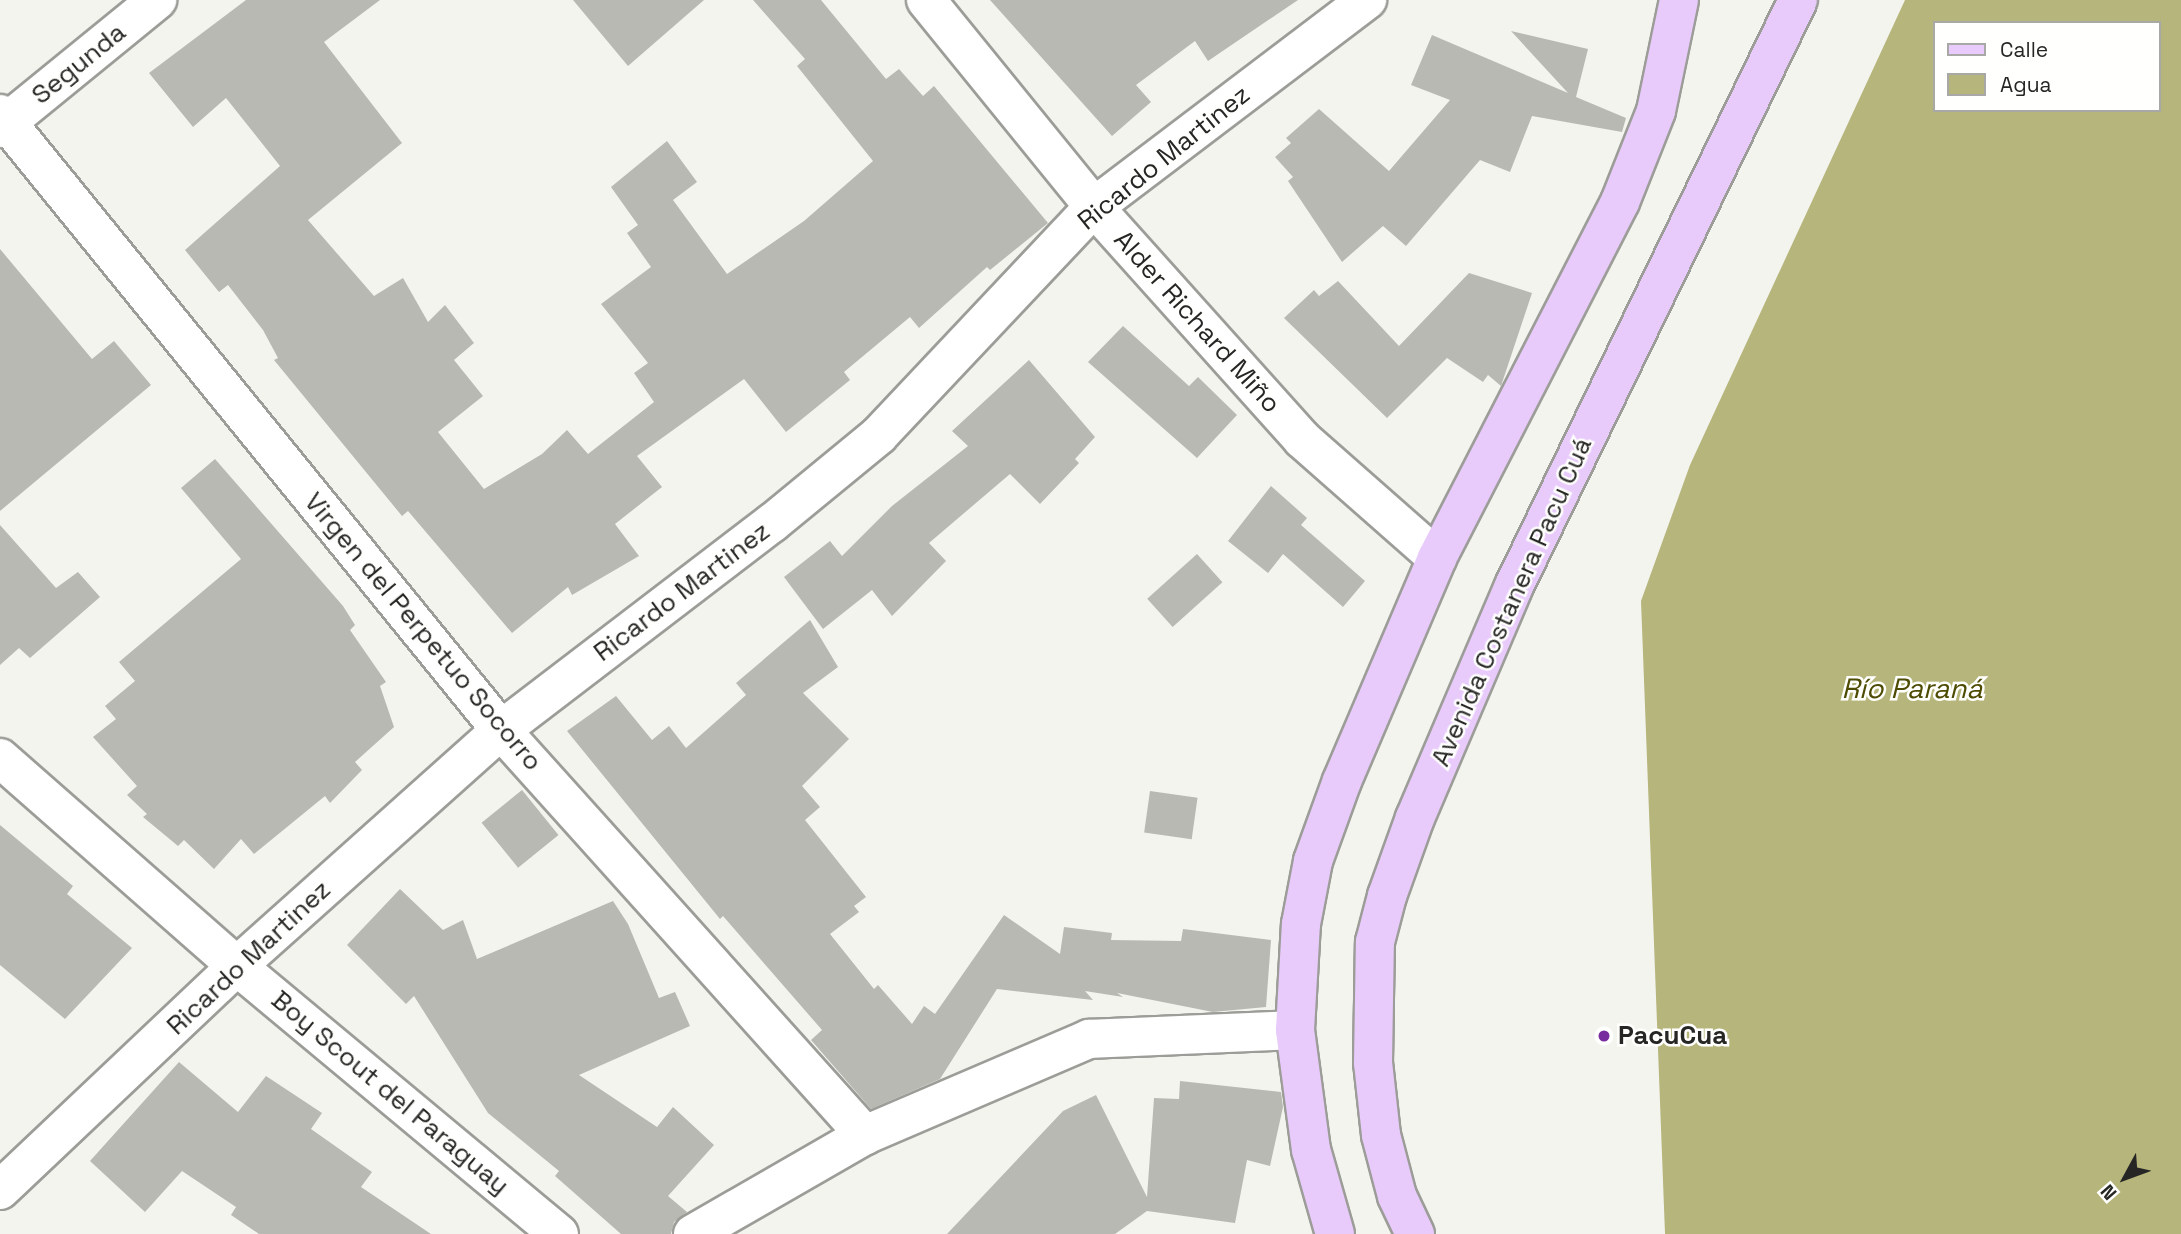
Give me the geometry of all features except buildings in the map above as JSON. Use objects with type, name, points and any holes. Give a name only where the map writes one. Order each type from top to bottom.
[{"type":"main road","points":[[1335,1234],[1311,1150],[1295,1030],[1301,924],[1313,861],[1342,781],[1437,558],[1620,202],[1656,111],[1679,0]]},
{"type":"main road","name":"Avenida Costanera Pacu Cuá","points":[[1415,1234],[1397,1196],[1381,1135],[1373,1063],[1375,942],[1387,896],[1415,818],[1511,593],[1798,0]]},
{"type":"street","name":"Segunda","points":[[2,121],[157,0]]},
{"type":"street","name":"Alder Richard Miño","points":[[926,0],[1094,207],[1302,439],[1437,558]]},
{"type":"street","name":"Ricardo Martinez","points":[[0,1190],[237,966],[501,730],[772,523],[879,435],[1094,207],[1367,0]]},
{"type":"street","name":"Virgen del Perpetuo Socorro","points":[[2,121],[501,730],[865,1135]]},
{"type":"street","name":"Boy Scout del Paraguay","points":[[0,758],[237,966],[559,1234]]},
{"type":"street","points":[[693,1234],[865,1135],[1089,1039],[1295,1030]]},
{"type":"water","name":"Río Paraná","points":[[1905,0],[2181,0],[2181,1234],[1665,1234],[1641,601],[1690,465]]},
{"type":"place","name":"PacuCua","points":[[1604,1036]]}]
